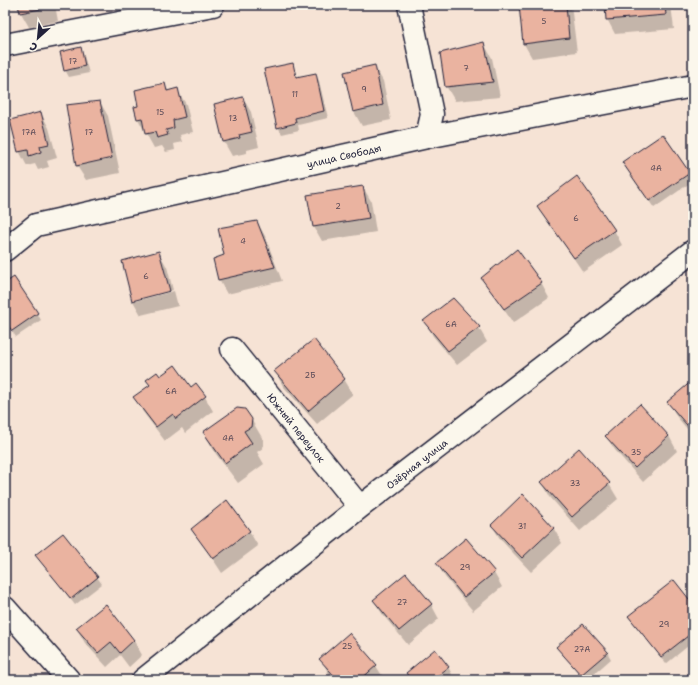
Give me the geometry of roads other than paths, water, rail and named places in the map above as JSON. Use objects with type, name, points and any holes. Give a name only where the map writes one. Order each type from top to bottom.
[{"type":"street","points":[[5,45],[214,5]]},
{"type":"street","points":[[409,5],[432,114],[427,137]]},
{"type":"street","name":"улица Свободы","points":[[5,250],[36,225],[427,137],[693,86]]},
{"type":"street","name":"Озёрная улица","points":[[143,680],[360,507],[693,251]]},
{"type":"street","name":"Южный переулок","points":[[232,349],[360,507]]},
{"type":"street","points":[[5,608],[69,680]]}]
